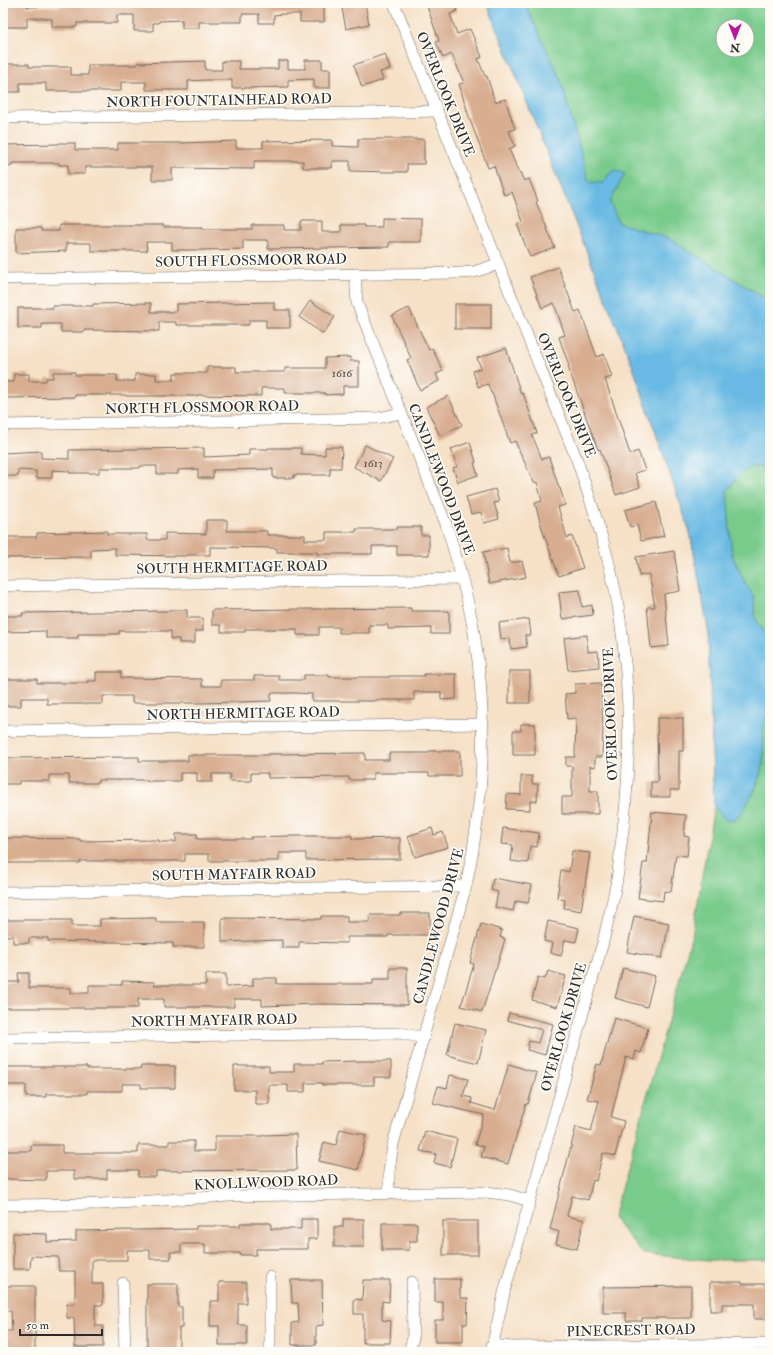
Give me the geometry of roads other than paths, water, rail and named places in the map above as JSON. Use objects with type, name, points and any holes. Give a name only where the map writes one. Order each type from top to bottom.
[{"type":"street","name":"OVERLOOK DRIVE","points":[[394,3],[577,460],[608,560],[617,604],[627,682],[628,788],[615,888],[603,942],[504,1289],[492,1348]]},
{"type":"street","name":"NORTH FOUNTAINHEAD ROAD","points":[[3,118],[436,111]]},
{"type":"street","name":"SOUTH FLOSSMOOR ROAD","points":[[3,279],[461,273],[474,272],[498,264]]},
{"type":"street","name":"CANDLEWOOD DRIVE","points":[[355,274],[357,303],[446,524],[462,579],[475,638],[482,698],[483,724],[482,770],[474,849],[466,886],[390,1158],[388,1172],[389,1193]]},
{"type":"street","name":"NORTH FLOSSMOOR ROAD","points":[[3,425],[378,418],[401,413]]},
{"type":"street","name":"SOUTH HERMITAGE ROAD","points":[[3,586],[462,579]]},
{"type":"street","name":"NORTH HERMITAGE ROAD","points":[[3,731],[483,724]]},
{"type":"street","name":"SOUTH MAYFAIR ROAD","points":[[3,892],[466,886]]},
{"type":"street","name":"NORTH MAYFAIR ROAD","points":[[3,1038],[400,1033],[424,1038]]},
{"type":"street","name":"KNOLLWOOD ROAD","points":[[3,1205],[102,1204],[229,1196],[492,1192],[510,1195],[529,1201]]},
{"type":"street","points":[[270,1277],[270,1352]]},
{"type":"street","points":[[409,1352],[413,1338],[412,1282]]},
{"type":"street","points":[[123,1283],[125,1352]]},
{"type":"street","name":"PINECREST ROAD","points":[[492,1348],[770,1344]]},
{"type":"water","points":[[487,3],[525,3],[561,80],[589,182],[603,183],[609,174],[616,170],[625,174],[610,202],[619,223],[670,239],[766,299],[770,298],[770,467],[749,467],[737,478],[727,491],[732,555],[745,583],[754,596],[755,618],[770,642],[770,706],[764,723],[763,766],[755,790],[743,811],[733,820],[725,820],[714,806],[708,628],[690,532],[632,364]]}]
